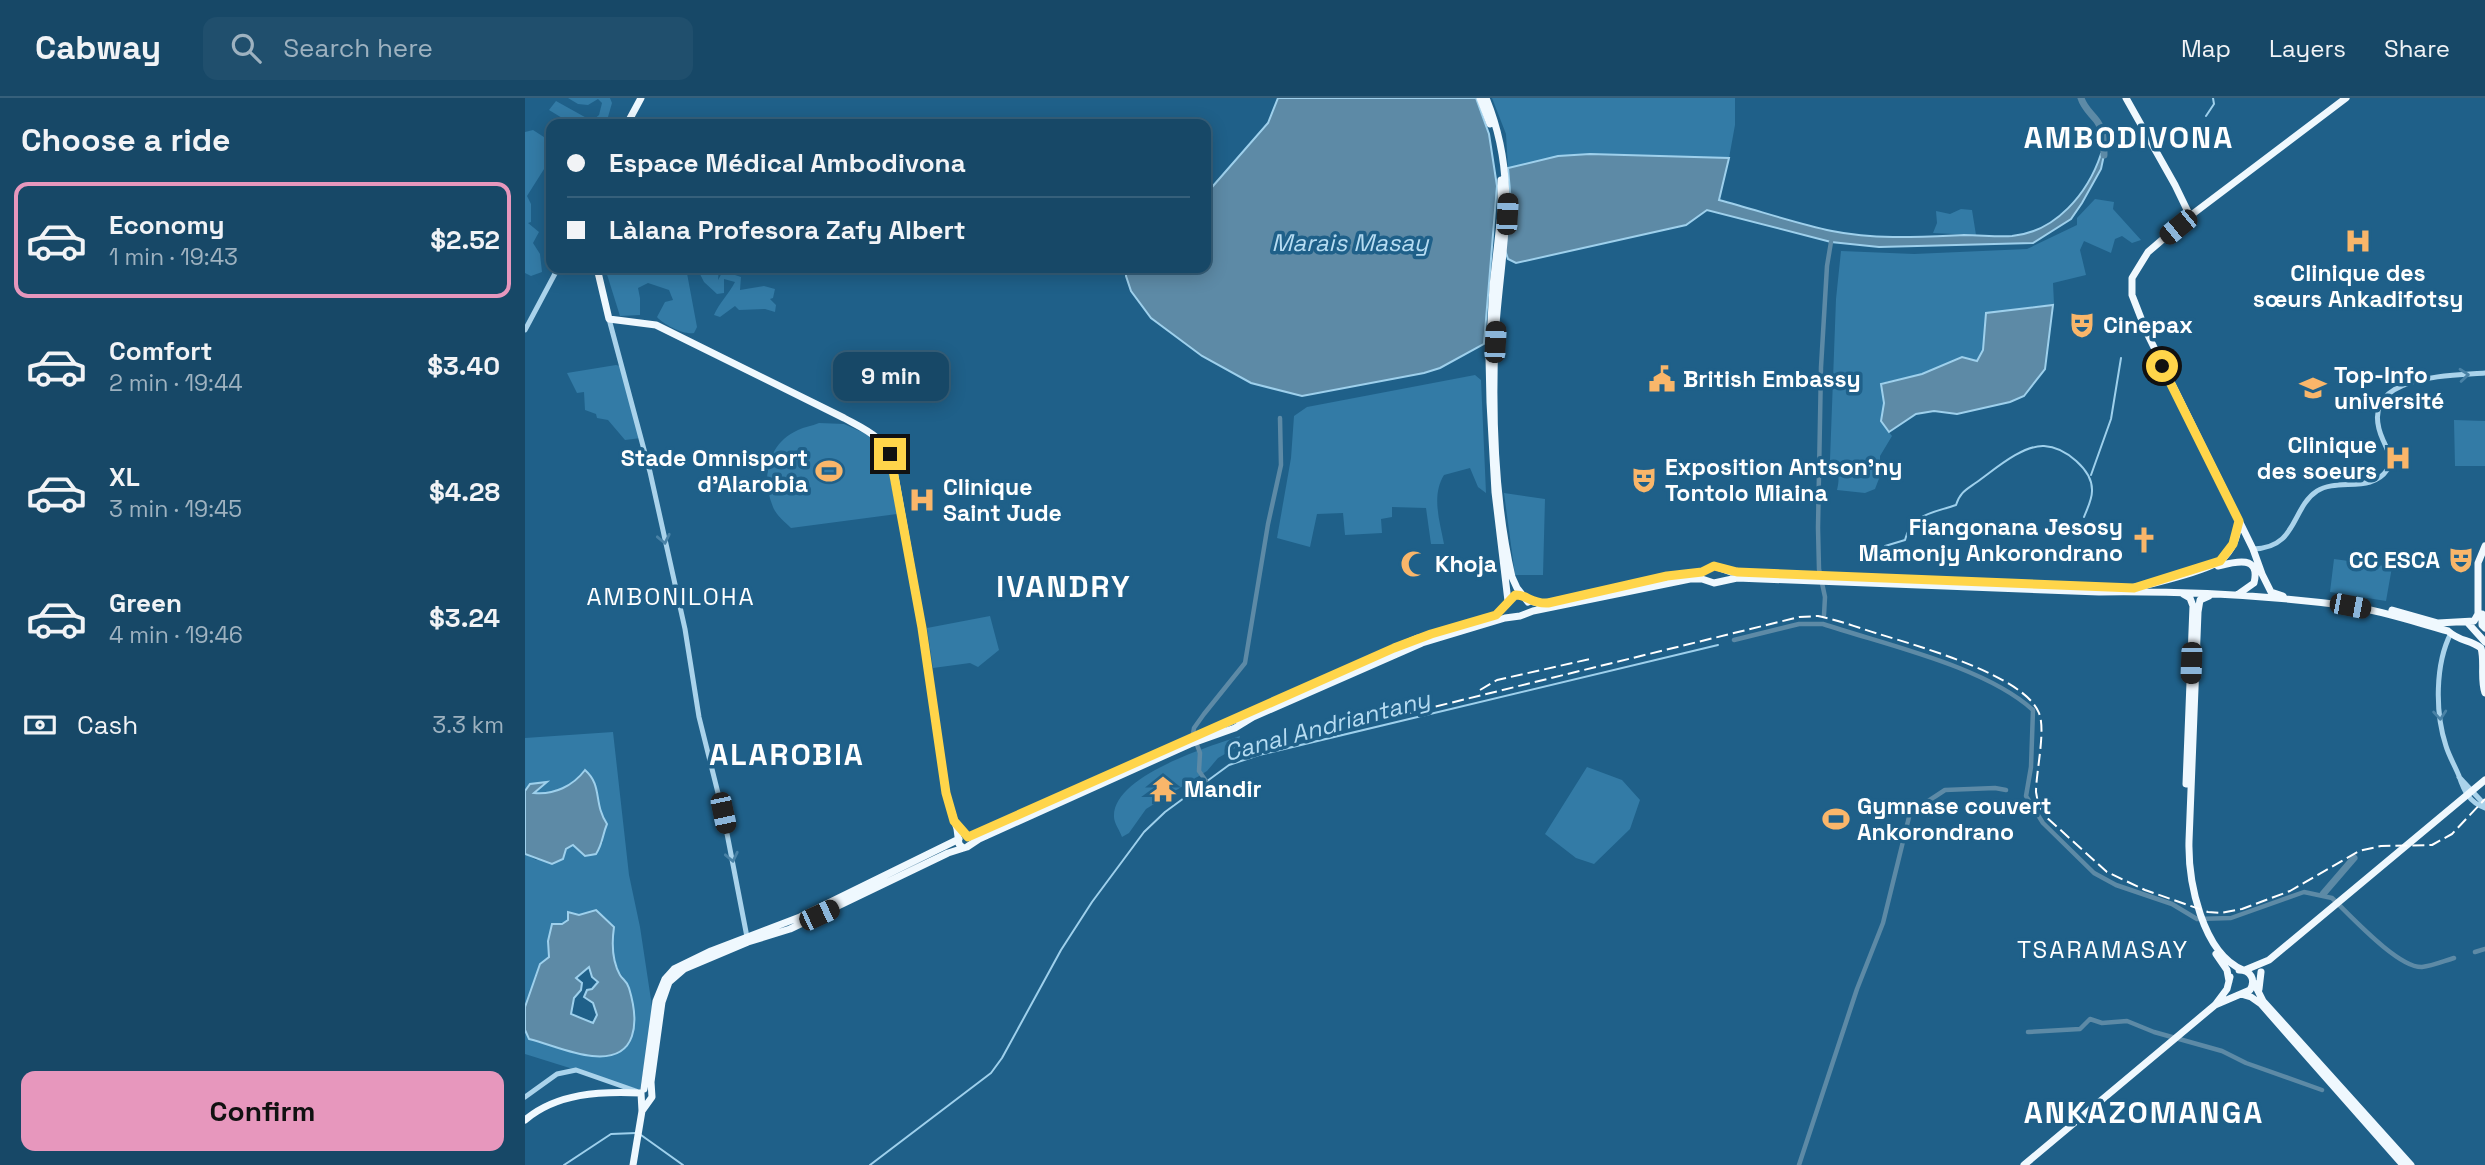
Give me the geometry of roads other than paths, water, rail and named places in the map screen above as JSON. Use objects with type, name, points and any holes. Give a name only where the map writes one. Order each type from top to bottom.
[{"type":"main road","points":[[630,119],[641,98]]},
{"type":"main road","points":[[1480,98],[1492,130],[1500,166],[1502,198],[1495,343],[1496,433],[1507,548],[1514,581],[1529,606],[1527,612]]},
{"type":"main road","points":[[1486,98],[1497,129],[1507,199],[1492,296],[1489,357],[1496,502],[1508,602],[1510,612],[1515,616]]},
{"type":"main road","points":[[2124,98],[2190,216]]},
{"type":"main road","points":[[2251,597],[2263,593],[2263,575],[2150,341],[2131,295],[2132,278],[2142,259],[2190,216],[2346,98]]},
{"type":"main road","points":[[2185,205],[2202,207]]},
{"type":"main road","points":[[598,273],[609,319],[656,325],[844,418],[880,439],[886,446],[893,464],[922,628],[946,793],[954,821],[965,841]]},
{"type":"main road","points":[[2232,549],[2239,521]]},
{"type":"main road","points":[[2213,565],[2243,537],[2252,548]]},
{"type":"main road","points":[[2232,549],[2242,544],[2247,546],[2274,594],[2363,604],[2438,623],[2475,621],[2478,617],[2477,564],[2485,546]]},
{"type":"main road","points":[[2474,628],[2479,626],[2481,620],[2481,554]]},
{"type":"main road","points":[[633,1165],[661,1002],[669,982],[684,969],[749,940],[790,929],[965,841],[1422,643],[1515,616],[1520,617],[1527,612],[1693,579],[1714,583],[1748,578],[1820,578],[2129,588],[2213,565],[2242,561],[2252,566],[2256,573],[2254,583],[2233,596]]},
{"type":"main road","points":[[1233,724],[1394,648],[1496,615],[1515,595],[1534,603],[1548,603],[1715,566],[1737,572],[1820,578],[2059,591],[2233,596],[2350,606],[2427,625],[2451,633],[2458,640],[2477,645],[2484,650],[2482,681],[2485,693]]},
{"type":"main road","points":[[1708,569],[1708,580]]},
{"type":"main road","points":[[1720,580],[1723,576],[1721,569]]},
{"type":"main road","points":[[2169,578],[2165,586],[2172,593]]},
{"type":"main road","points":[[2151,592],[2156,591],[2154,583]]},
{"type":"main road","points":[[2183,594],[2190,598],[2193,606],[2184,842],[2186,881],[2195,907],[2224,960],[2231,989],[2259,999],[2411,1165]]},
{"type":"main road","points":[[2195,907],[2189,849],[2198,612],[2200,600],[2213,595]]},
{"type":"main road","points":[[2474,628],[2485,629],[2481,620]]},
{"type":"main road","points":[[2451,633],[2454,622]]},
{"type":"main road","points":[[2467,622],[2485,642]]},
{"type":"main road","points":[[2024,1165],[2225,996],[2251,990],[2259,969],[2269,960],[2485,780]]},
{"type":"main road","points":[[2224,960],[2259,969]]},
{"type":"main road","points":[[2224,960],[2252,976],[2259,999],[2403,1165]]},
{"type":"main road","points":[[2224,960],[2225,996]]},
{"type":"main road","points":[[2225,996],[2234,972],[2259,969]]},
{"type":"main road","points":[[2259,969],[2259,999]]},
{"type":"main road","points":[[2225,996],[2259,999]]},
{"type":"main road","points":[[606,1094],[618,1088],[645,1095]]},
{"type":"main road","points":[[525,1120],[552,1102],[606,1094],[645,1095]]},
{"type":"street","points":[[525,330],[555,273]]},
{"type":"street","points":[[609,319],[650,472],[685,629],[699,717],[723,813],[749,940]]},
{"type":"street","points":[[2257,560],[2262,549],[2290,531],[2314,492],[2325,487],[2373,480],[2385,473],[2389,466],[2389,454],[2377,426],[2376,416],[2379,406],[2388,396],[2416,379],[2485,373]]},
{"type":"street","points":[[2252,548],[2262,549]]},
{"type":"street","points":[[2451,633],[2440,679],[2440,722],[2446,746],[2459,777],[2473,802],[2485,807]]},
{"type":"street","points":[[525,1097],[557,1074],[576,1070],[618,1088]]},
{"type":"water","name":"Marais Masay","points":[[1278,98],[1476,98],[1489,134],[1497,186],[1484,344],[1440,368],[1424,373],[1302,396],[1251,383],[1202,356],[1151,318],[1131,291],[1126,273],[1211,273],[1211,188],[1268,123]]},
{"type":"water","points":[[1590,154],[1729,158],[1719,200],[1832,231],[1898,237],[2012,236],[2028,233],[2056,219],[2068,208],[2088,183],[2101,154],[2104,155],[2101,169],[2071,219],[2033,243],[1879,247],[1831,242],[1707,210],[1686,225],[1516,263],[1508,259],[1505,250],[1511,203],[1508,168],[1558,156]]},
{"type":"water","points":[[2053,305],[2045,369],[2024,396],[2010,402],[1957,414],[1934,411],[1916,414],[1889,432],[1881,421],[1884,403],[1881,384],[1922,374],[1962,357],[1977,361],[1983,350],[1986,313]]},
{"type":"water","points":[[585,770],[594,782],[600,809],[607,824],[596,854],[585,856],[573,845],[566,849],[563,859],[552,864],[525,854],[525,791],[530,784],[547,782],[534,793],[556,791],[575,781]]},
{"type":"water","points":[[596,910],[614,927],[615,964],[628,986],[632,1001],[632,1036],[619,1052],[607,1056],[576,1053],[529,1039],[525,1030],[525,1007],[540,964],[549,957],[548,941],[552,924],[562,924],[568,920],[568,912],[579,915]],"holes":[[[589,967],[592,977],[598,982],[592,989],[587,990],[584,997],[593,1003],[597,1015],[593,1023],[571,1014],[574,998],[581,990],[582,983],[576,978]]]},
{"type":"waterway","points":[[2081,98],[2101,129],[2104,155]]},
{"type":"waterway","points":[[2206,116],[2214,104],[2213,98]]},
{"type":"waterway","points":[[1824,615],[1825,597],[1819,569],[1818,528],[1821,367],[1831,242]]},
{"type":"waterway","points":[[2091,475],[2111,419],[2121,358]]},
{"type":"waterway","points":[[1206,781],[1199,771],[1200,753],[1193,734],[1194,728],[1245,663],[1268,524],[1281,465],[1280,418]]},
{"type":"waterway","points":[[1885,546],[1905,540],[1908,531],[1918,520],[1956,505],[1967,489],[2009,459],[2036,447],[2061,450],[2076,461],[2088,475],[2092,491],[2084,517]]},
{"type":"waterway","name":"Canal Andriantany","points":[[1734,640],[1799,624],[1823,624],[1933,658],[1988,681],[2012,695],[2033,710],[2031,767],[2026,796],[2043,823],[2094,873],[2116,885],[2172,904],[2197,919],[2231,918],[2304,892],[2332,898],[2388,950],[2412,965],[2422,967],[2454,958]]},
{"type":"waterway","name":"Canal Andriantany","points":[[870,1165],[991,1073],[1002,1058],[1061,950],[1092,902],[1144,832],[1165,812],[1229,765],[1259,755],[1718,645]]},
{"type":"waterway","points":[[1799,1165],[1857,989],[1883,923],[1910,813],[1945,790],[2006,790]]},
{"type":"waterway","points":[[2323,894],[2354,858]]},
{"type":"waterway","name":"Canal Andriantany","points":[[2475,952],[2485,949]]},
{"type":"waterway","points":[[2028,1032],[2080,1029],[2090,1019],[2102,1023],[2127,1021],[2154,1032],[2222,1051],[2246,1063],[2322,1090]]},
{"type":"waterway","name":"Canal Andriantany","points":[[564,1165],[611,1134],[636,1133]]},
{"type":"waterway","name":"Canal Andriantany","points":[[641,1135],[683,1165]]},
{"type":"railway","points":[[1369,718],[1393,717],[1799,617],[1818,616],[1942,654],[1992,674],[2013,686],[2029,699],[2041,720],[2036,792],[2045,816],[2107,872],[2145,890],[2208,912],[2242,909],[2290,891],[2359,851],[2381,846],[2432,845],[2452,834],[2485,799]]},
{"type":"railway","points":[[1480,690],[1497,680],[1590,659]]},
{"type":"place","name":"Clinique des sœurs Ankadifotsy","points":[[2358,241]]},
{"type":"place","name":"Cinepax","points":[[2082,325]]},
{"type":"place","name":"British Embassy","points":[[1662,379]]},
{"type":"place","name":"Top-Info université","points":[[2313,388]]},
{"type":"place","name":"Clinique des soeurs","points":[[2398,458]]},
{"type":"place","name":"Stade Omnisport d'Alarobia","points":[[829,471]]},
{"type":"place","name":"Exposition Antson'ny Tontolo Miaina","points":[[1644,480]]},
{"type":"place","name":"Clinique Saint Jude","points":[[922,500]]},
{"type":"place","name":"Fiangonana Jesosy Mamonjy Ankorondrano","points":[[2144,540]]},
{"type":"place","name":"CC ESCA","points":[[2461,560]]},
{"type":"place","name":"Khoja","points":[[1414,564]]},
{"type":"place","name":"Mandir","points":[[1163,789]]},
{"type":"place","name":"Gymnase couvert Ankorondrano","points":[[1836,819]]},
{"type":"district","name":"AMBODIVONA","points":[[2129,138]]},
{"type":"district","name":"IVANDRY","points":[[1064,587]]},
{"type":"district","name":"AMBONILOHA","points":[[671,597]]},
{"type":"district","name":"ALAROBIA","points":[[787,755]]},
{"type":"district","name":"TSARAMASAY","points":[[2103,950]]},
{"type":"district","name":"ANKAZOMANGA","points":[[2144,1113]]}]
